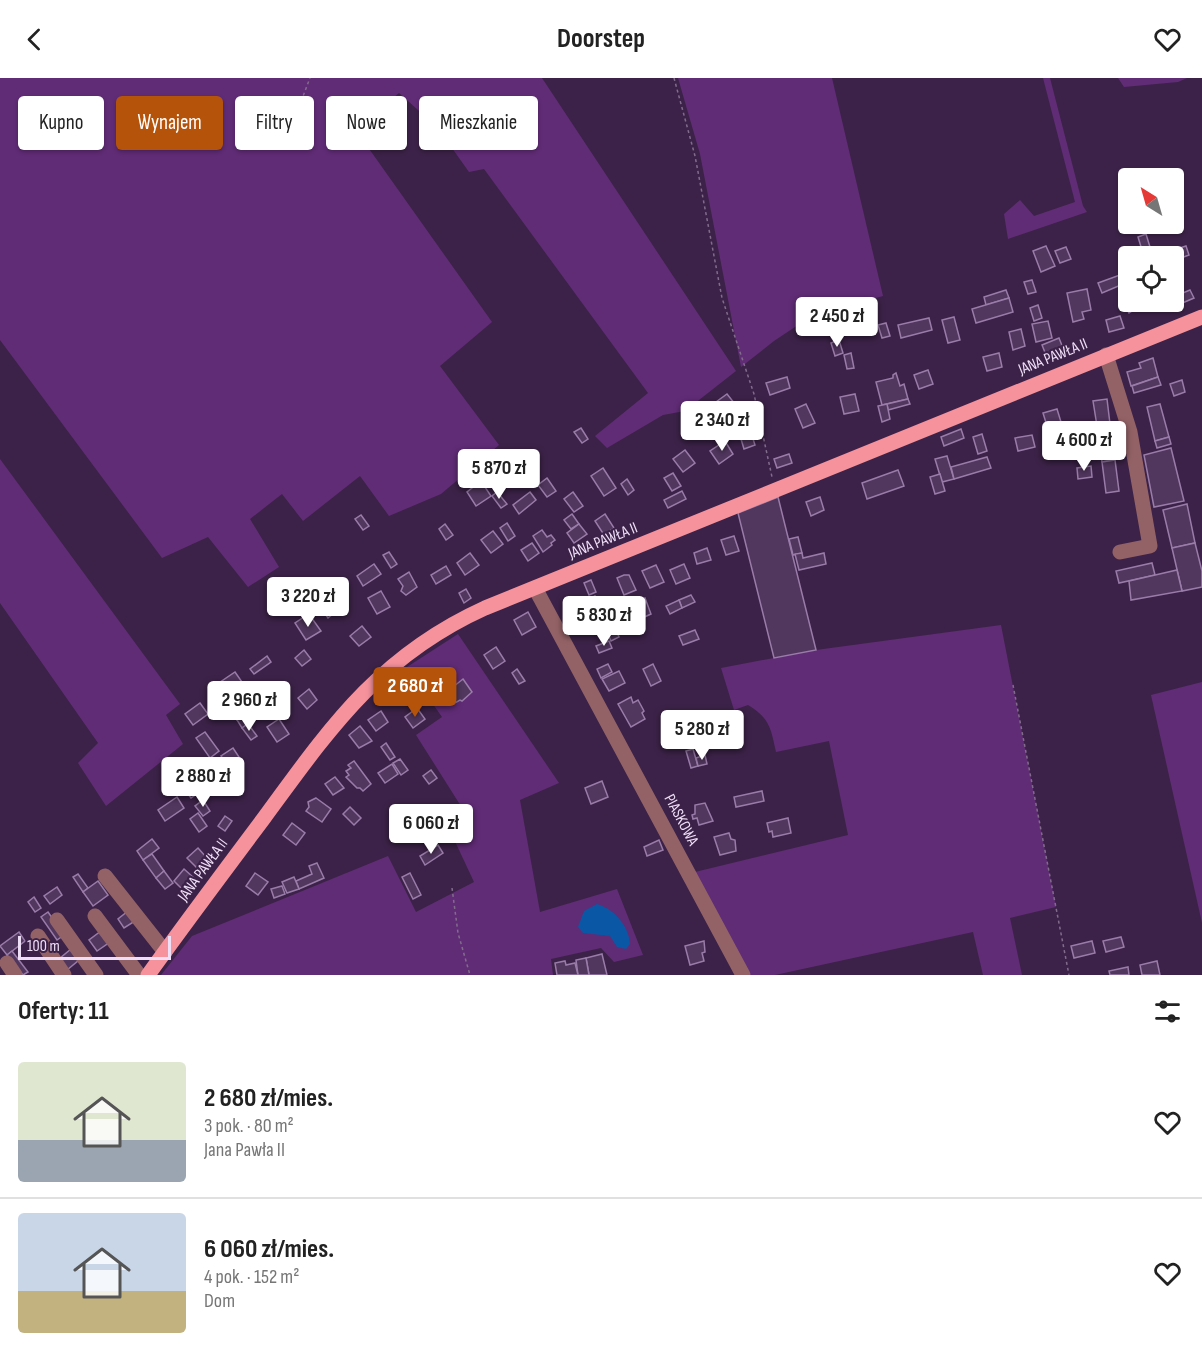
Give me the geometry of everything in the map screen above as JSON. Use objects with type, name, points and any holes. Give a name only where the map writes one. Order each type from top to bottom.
[{"type":"main road","name":"JANA PAWŁA II","points":[[148,975],[328,730],[370,685],[405,654],[453,623],[776,489],[1202,317]]},
{"type":"street","points":[[1106,355],[1130,432],[1150,546],[1120,552]]},
{"type":"street","name":"PIASKOWA","points":[[535,588],[743,975]]},
{"type":"street","points":[[105,876],[165,952]]},
{"type":"street","points":[[95,916],[139,975]]},
{"type":"street","points":[[57,920],[96,975]]},
{"type":"street","points":[[38,936],[64,975]]},
{"type":"path","points":[[303,96],[310,78]]},
{"type":"path","points":[[674,78],[695,156],[722,298],[754,394],[767,462],[776,489]]},
{"type":"path","points":[[1013,685],[1069,975]]},
{"type":"path","points":[[452,888],[458,933],[470,975]]},
{"type":"shaded area","points":[[0,78],[542,78],[736,371],[685,411],[663,415],[607,448],[595,436],[648,393],[484,169],[469,172],[453,150],[538,150],[538,96],[419,96],[419,111],[407,100],[407,96],[399,93],[395,96],[326,96],[326,150],[370,150],[492,322],[440,366],[499,445],[441,494],[389,516],[360,476],[303,521],[282,494],[250,519],[279,567],[248,587],[208,537],[162,558],[0,340]]},
{"type":"shaded area","points":[[678,78],[832,78],[883,296],[813,315],[741,367],[700,154]]},
{"type":"shaded area","points":[[1043,78],[1050,78],[1083,206],[1087,212],[1008,239],[1004,214],[1020,200],[1034,216],[1075,202]]},
{"type":"shaded area","points":[[1118,78],[1187,78],[1178,82],[1124,87]]},
{"type":"shaded area","points":[[0,459],[180,704],[166,715],[183,744],[106,806],[78,763],[98,743],[0,603]]},
{"type":"shaded area","points":[[1001,625],[1056,907],[1010,918],[1022,975],[983,975],[973,932],[775,975],[749,975],[695,872],[848,835],[829,741],[776,752],[771,730],[761,715],[748,705],[734,710],[721,668],[816,650]]},
{"type":"shaded area","points":[[458,634],[559,783],[520,800],[540,912],[617,889],[643,955],[614,962],[601,948],[551,959],[553,975],[161,975],[192,936],[388,856],[416,912],[474,882],[452,835],[471,822],[416,735],[442,717],[407,667]]},
{"type":"shaded area","points":[[1202,682],[1202,923],[1151,695]]},
{"type":"water","points":[[597,904],[615,914],[624,925],[630,944],[626,949],[617,947],[610,936],[583,933],[578,927],[584,911]]},
{"type":"building","points":[[1146,234],[1150,246],[1141,246],[1138,237]]},
{"type":"building","points":[[1046,246],[1055,266],[1041,272],[1033,251]]},
{"type":"building","points":[[1186,246],[1189,255],[1184,257],[1184,247]]},
{"type":"building","points":[[1066,247],[1071,259],[1060,263],[1055,251]]},
{"type":"building","points":[[1118,276],[1118,286],[1102,293],[1098,283]]},
{"type":"building","points":[[1032,280],[1036,292],[1028,294],[1024,282]]},
{"type":"building","points":[[1087,289],[1091,310],[1082,312],[1084,319],[1073,322],[1067,293]]},
{"type":"building","points":[[1006,290],[1009,298],[986,305],[984,297]]},
{"type":"building","points":[[1190,290],[1194,298],[1184,302],[1184,292]]},
{"type":"building","points":[[1009,298],[1013,312],[976,323],[972,309]]},
{"type":"building","points":[[1038,305],[1042,318],[1034,321],[1030,308]]},
{"type":"building","points":[[1120,316],[1124,328],[1109,332],[1106,320]]},
{"type":"building","points":[[954,317],[960,340],[948,343],[942,320]]},
{"type":"building","points":[[929,318],[932,330],[901,338],[898,325]]},
{"type":"building","points":[[1048,321],[1052,338],[1036,342],[1032,324]]},
{"type":"building","points":[[886,323],[890,336],[882,338],[878,325]]},
{"type":"building","points":[[1021,329],[1025,346],[1013,350],[1009,332]]},
{"type":"building","points":[[1059,338],[1063,348],[1046,355],[1042,345]]},
{"type":"building","points":[[839,340],[843,353],[835,356],[831,343]]},
{"type":"building","points":[[851,353],[854,368],[847,369],[844,355]]},
{"type":"building","points":[[999,353],[1002,367],[987,371],[983,357]]},
{"type":"building","points":[[1153,358],[1158,377],[1131,386],[1127,372],[1141,368],[1139,363]]},
{"type":"building","points":[[928,370],[933,384],[919,389],[914,375]]},
{"type":"building","points":[[896,373],[900,386],[904,384],[908,399],[882,405],[876,382],[893,378]]},
{"type":"building","points":[[787,377],[790,388],[770,395],[766,383]]},
{"type":"building","points":[[1158,377],[1161,385],[1134,393],[1132,386]]},
{"type":"building","points":[[1182,380],[1185,392],[1174,396],[1170,384]]},
{"type":"building","points":[[727,394],[735,404],[709,423],[701,413]]},
{"type":"building","points":[[855,394],[859,411],[844,414],[840,397]]},
{"type":"building","points":[[908,399],[910,404],[888,410],[887,404]]},
{"type":"building","points":[[1107,399],[1110,424],[1097,426],[1093,401]]},
{"type":"building","points":[[806,404],[815,423],[803,428],[795,409]]},
{"type":"building","points":[[887,404],[890,419],[882,422],[878,406]]},
{"type":"building","points":[[1160,404],[1169,437],[1155,441],[1147,407]]},
{"type":"building","points":[[1057,409],[1061,422],[1047,426],[1043,413]]},
{"type":"building","points":[[1110,424],[1115,460],[1102,462],[1097,426]]},
{"type":"building","points":[[749,426],[755,445],[744,449],[738,429]]},
{"type":"building","points":[[581,428],[588,439],[582,443],[574,432]]},
{"type":"building","points":[[961,429],[964,438],[944,446],[941,437]]},
{"type":"building","points":[[1087,431],[1089,451],[1080,452],[1078,432]]},
{"type":"building","points":[[982,434],[987,451],[978,454],[973,437]]},
{"type":"building","points":[[1032,435],[1035,447],[1018,451],[1015,438]]},
{"type":"building","points":[[1169,437],[1171,444],[1157,448],[1155,441]]},
{"type":"building","points":[[725,441],[733,454],[719,464],[710,451]]},
{"type":"building","points":[[1171,448],[1184,501],[1154,507],[1144,455]]},
{"type":"building","points":[[685,450],[695,463],[683,472],[673,459]]},
{"type":"building","points":[[789,454],[792,463],[777,468],[774,459]]},
{"type":"building","points":[[947,456],[954,479],[942,482],[935,459]]},
{"type":"building","points":[[987,457],[991,468],[954,479],[951,467]]},
{"type":"building","points":[[1115,460],[1119,491],[1106,493],[1102,462]]},
{"type":"building","points":[[1091,466],[1092,477],[1078,479],[1077,468]]},
{"type":"building","points":[[603,468],[616,488],[604,496],[591,476]]},
{"type":"building","points":[[898,470],[904,486],[867,499],[862,483]]},
{"type":"building","points":[[673,473],[681,486],[672,491],[664,478]]},
{"type":"building","points":[[940,474],[945,491],[935,494],[930,477]]},
{"type":"building","points":[[547,478],[556,491],[547,497],[538,485]]},
{"type":"building","points":[[627,479],[634,490],[628,495],[621,484]]},
{"type":"building","points":[[481,481],[491,496],[476,506],[467,492]]},
{"type":"building","points":[[682,491],[686,499],[668,508],[664,500]]},
{"type":"building","points":[[497,492],[507,504],[501,508],[492,496]]},
{"type":"building","points":[[530,492],[536,500],[519,514],[513,505]]},
{"type":"building","points":[[573,492],[583,506],[574,512],[564,499]]},
{"type":"building","points":[[778,497],[816,650],[774,658],[738,513]]},
{"type":"building","points":[[820,497],[824,510],[811,516],[806,502]]},
{"type":"building","points":[[1187,504],[1195,543],[1172,548],[1163,510]]},
{"type":"building","points":[[572,514],[579,524],[571,529],[564,520]]},
{"type":"building","points":[[605,514],[614,528],[604,535],[595,521]]},
{"type":"building","points":[[361,515],[369,526],[363,530],[355,519]]},
{"type":"building","points":[[507,523],[515,536],[508,541],[500,528]]},
{"type":"building","points":[[445,524],[453,535],[446,540],[439,529]]},
{"type":"building","points":[[579,524],[587,534],[574,543],[567,533]]},
{"type":"building","points":[[542,530],[547,537],[551,535],[555,540],[543,552],[533,536]]},
{"type":"building","points":[[493,531],[503,544],[491,553],[481,540]]},
{"type":"building","points":[[734,536],[739,551],[726,555],[721,540]]},
{"type":"building","points":[[798,537],[802,553],[793,555],[789,539]]},
{"type":"building","points":[[532,543],[539,553],[528,561],[521,550]]},
{"type":"building","points":[[1195,543],[1202,571],[1202,587],[1182,591],[1172,548]]},
{"type":"building","points":[[707,548],[711,560],[697,564],[694,553]]},
{"type":"building","points":[[389,552],[397,564],[391,568],[383,555]]},
{"type":"building","points":[[470,553],[479,565],[465,575],[457,563]]},
{"type":"building","points":[[802,553],[803,558],[824,553],[826,564],[799,570],[795,554]]},
{"type":"building","points":[[1152,563],[1155,575],[1119,583],[1116,571]]},
{"type":"building","points":[[374,564],[381,574],[363,586],[357,576]]},
{"type":"building","points":[[684,564],[690,578],[676,584],[670,570]]},
{"type":"building","points":[[656,565],[664,582],[650,588],[642,571]]},
{"type":"building","points":[[446,566],[451,575],[436,584],[431,575]]},
{"type":"building","points":[[1177,570],[1182,591],[1131,600],[1129,581]]},
{"type":"building","points":[[409,572],[417,587],[406,595],[401,591],[403,586],[398,579]]},
{"type":"building","points":[[629,575],[636,590],[624,595],[617,578]]},
{"type":"building","points":[[591,580],[596,592],[589,595],[584,583]]},
{"type":"building","points":[[466,589],[471,598],[464,603],[459,593]]},
{"type":"building","points":[[381,591],[390,607],[377,614],[368,598]]},
{"type":"building","points":[[330,595],[340,608],[328,618],[318,604]]},
{"type":"building","points":[[691,595],[695,602],[682,608],[679,600]]},
{"type":"building","points":[[595,596],[602,610],[586,616],[580,603]]},
{"type":"building","points":[[577,597],[582,609],[573,613],[568,601]]},
{"type":"building","points":[[645,598],[651,614],[640,619],[633,603]]},
{"type":"building","points":[[679,600],[682,608],[670,614],[666,606]]},
{"type":"building","points":[[528,612],[536,627],[522,635],[514,620]]},
{"type":"building","points":[[597,612],[600,620],[585,626],[581,618]]},
{"type":"building","points":[[304,617],[306,620],[311,617],[321,631],[306,640],[295,623]]},
{"type":"building","points":[[612,620],[619,637],[611,641],[604,624]]},
{"type":"building","points":[[362,626],[371,637],[359,646],[350,636]]},
{"type":"building","points":[[695,630],[699,639],[683,645],[679,636]]},
{"type":"building","points":[[609,641],[612,648],[599,653],[596,646]]},
{"type":"building","points":[[496,647],[505,661],[493,669],[484,655]]},
{"type":"building","points":[[304,650],[311,659],[302,666],[295,658]]},
{"type":"building","points":[[267,656],[271,662],[254,674],[250,669]]},
{"type":"building","points":[[608,664],[612,672],[601,678],[597,669]]},
{"type":"building","points":[[653,664],[661,681],[651,686],[643,669]]},
{"type":"building","points":[[517,669],[525,681],[519,684],[512,673]]},
{"type":"building","points":[[619,671],[625,683],[609,691],[602,679]]},
{"type":"building","points":[[235,672],[242,682],[221,698],[213,687]]},
{"type":"building","points":[[463,679],[472,692],[462,701],[453,704],[449,698],[446,700],[440,691],[448,686],[453,687]]},
{"type":"building","points":[[309,689],[317,700],[307,709],[298,698]]},
{"type":"building","points":[[227,693],[243,715],[237,720],[221,698]]},
{"type":"building","points":[[263,694],[273,709],[269,712],[259,696]]},
{"type":"building","points":[[631,697],[633,703],[638,700],[644,711],[642,713],[645,719],[631,727],[618,704]]},
{"type":"building","points":[[200,703],[208,714],[193,725],[185,714]]},
{"type":"building","points":[[417,708],[425,719],[413,728],[405,717]]},
{"type":"building","points":[[251,709],[257,717],[242,728],[237,720]]},
{"type":"building","points":[[381,711],[388,722],[376,731],[368,720]]},
{"type":"building","points":[[279,719],[289,734],[277,742],[267,727]]},
{"type":"building","points":[[248,724],[257,736],[251,740],[242,728]]},
{"type":"building","points":[[360,726],[372,741],[359,748],[349,735]]},
{"type":"building","points":[[720,728],[723,735],[711,740],[708,733]]},
{"type":"building","points":[[205,732],[219,751],[210,758],[196,738]]},
{"type":"building","points":[[386,743],[395,757],[390,760],[381,747]]},
{"type":"building","points":[[233,748],[241,760],[230,768],[221,756]]},
{"type":"building","points":[[693,749],[698,766],[691,768],[686,751]]},
{"type":"building","points":[[705,755],[707,764],[698,766],[696,758]]},
{"type":"building","points":[[400,759],[408,770],[401,775],[393,763]]},
{"type":"building","points":[[354,761],[371,784],[363,791],[346,777],[349,775],[346,771],[351,768],[348,765]]},
{"type":"building","points":[[392,764],[398,774],[385,783],[378,773]]},
{"type":"building","points":[[431,770],[437,778],[429,784],[423,776]]},
{"type":"building","points":[[204,777],[210,785],[191,798],[185,790]]},
{"type":"building","points":[[335,777],[344,788],[333,795],[325,784]]},
{"type":"building","points":[[602,781],[608,797],[591,804],[585,788]]},
{"type":"building","points":[[762,791],[764,801],[736,807],[734,797]]},
{"type":"building","points":[[177,797],[184,808],[165,821],[158,810]]},
{"type":"building","points":[[316,798],[331,809],[322,822],[306,811],[309,807],[308,802]]},
{"type":"building","points":[[203,800],[210,811],[203,816],[195,806]]},
{"type":"building","points":[[705,803],[713,821],[699,825],[697,818],[693,819],[692,815],[695,814],[695,805]]},
{"type":"building","points":[[350,807],[361,818],[354,825],[343,814]]},
{"type":"building","points":[[198,813],[207,826],[199,832],[190,819]]},
{"type":"building","points":[[225,816],[232,821],[225,831],[218,826]]},
{"type":"building","points":[[788,818],[791,833],[773,837],[767,823]]},
{"type":"building","points":[[292,823],[305,833],[296,845],[283,835]]},
{"type":"building","points":[[729,833],[731,839],[735,840],[736,851],[720,855],[714,837]]},
{"type":"building","points":[[152,839],[159,848],[143,860],[137,851]]},
{"type":"building","points":[[659,840],[663,850],[647,856],[644,847]]},
{"type":"building","points":[[438,845],[443,853],[425,865],[420,856]]},
{"type":"building","points":[[198,848],[206,857],[196,867],[187,858]]},
{"type":"building","points":[[152,854],[164,871],[156,878],[143,860]]},
{"type":"building","points":[[317,863],[324,878],[299,889],[296,881],[312,874],[309,866]]},
{"type":"building","points":[[184,869],[194,878],[183,890],[174,881]]},
{"type":"building","points":[[164,871],[173,883],[165,889],[156,878]]},
{"type":"building","points":[[255,873],[268,882],[258,895],[246,886]]},
{"type":"building","points":[[410,873],[421,895],[413,899],[402,877]]},
{"type":"building","points":[[78,874],[88,888],[83,892],[73,877]]},
{"type":"building","points":[[294,877],[299,889],[287,893],[282,882]]},
{"type":"building","points":[[98,881],[108,895],[93,906],[83,892]]},
{"type":"building","points":[[282,886],[285,894],[274,898],[271,889]]},
{"type":"building","points":[[57,887],[62,895],[50,904],[44,896]]},
{"type":"building","points":[[34,897],[41,908],[35,912],[28,902]]},
{"type":"building","points":[[128,911],[135,921],[124,928],[118,919]]},
{"type":"building","points":[[48,912],[64,935],[57,940],[41,917]]},
{"type":"building","points":[[101,931],[110,942],[97,951],[89,940]]},
{"type":"building","points":[[19,932],[25,941],[7,955],[0,946]]},
{"type":"building","points":[[1121,937],[1124,947],[1106,952],[1103,941]]},
{"type":"building","points":[[704,941],[705,952],[702,953],[704,961],[690,965],[685,946]]},
{"type":"building","points":[[1092,941],[1095,953],[1074,958],[1071,946]]},
{"type":"building","points":[[71,949],[79,960],[67,970],[59,959]]},
{"type":"building","points":[[12,951],[28,972],[23,975],[7,955]]},
{"type":"building","points":[[602,954],[607,975],[589,975],[586,958]]},
{"type":"building","points":[[586,958],[589,975],[578,975],[576,960]]},
{"type":"building","points":[[565,961],[566,965],[575,963],[578,975],[557,975],[555,963]]},
{"type":"building","points":[[1157,961],[1160,975],[1142,975],[1140,965]]},
{"type":"building","points":[[1128,967],[1129,975],[1110,975],[1109,971]]}]
